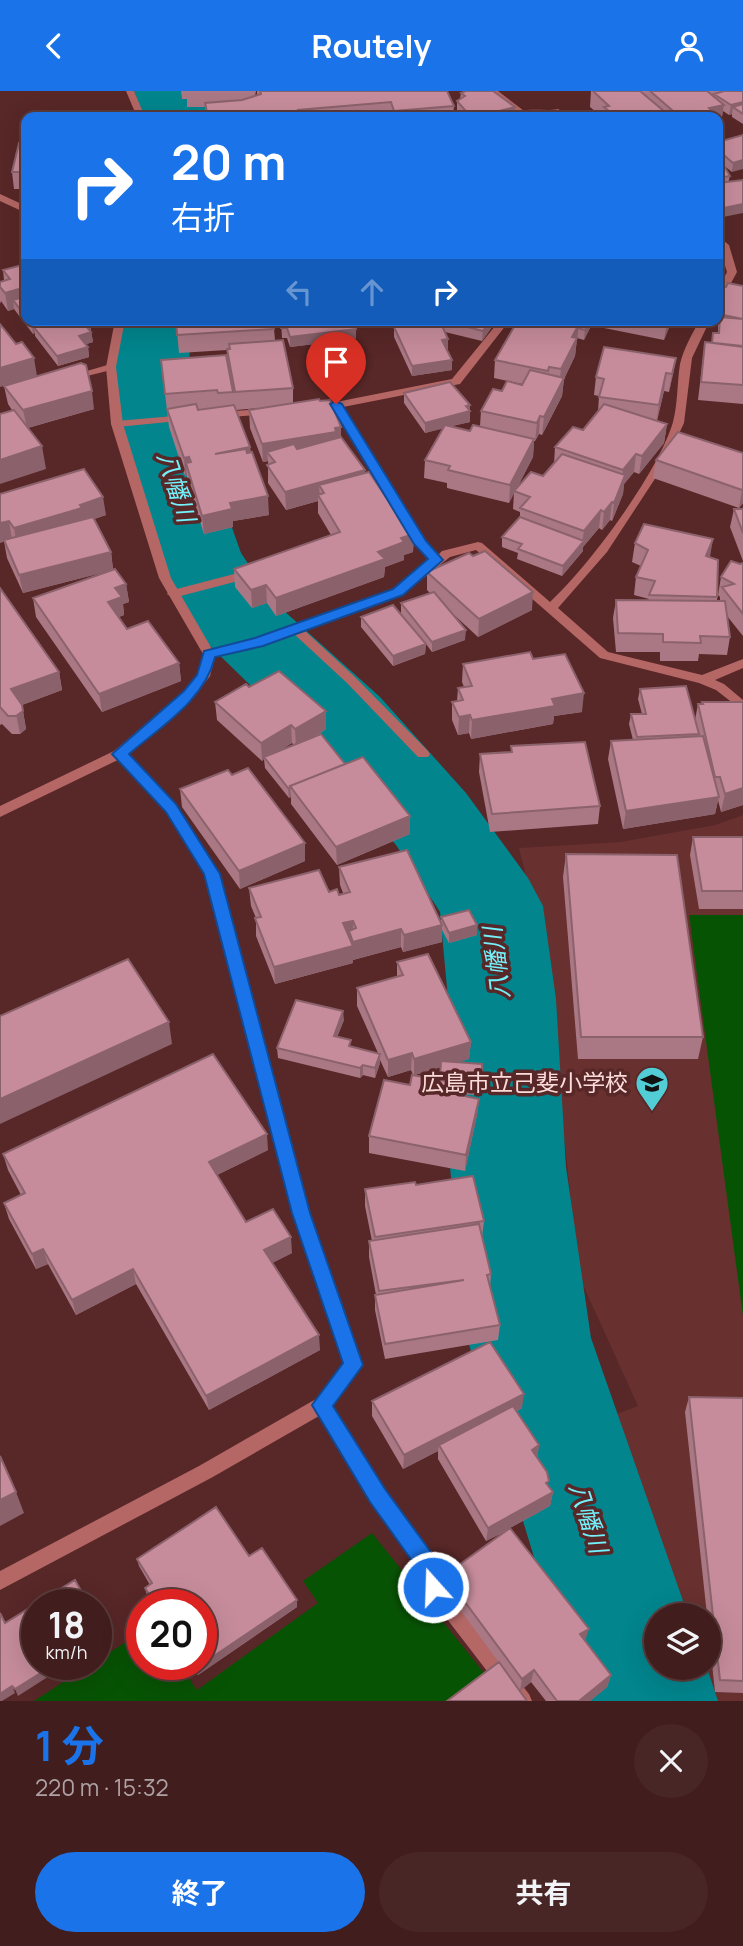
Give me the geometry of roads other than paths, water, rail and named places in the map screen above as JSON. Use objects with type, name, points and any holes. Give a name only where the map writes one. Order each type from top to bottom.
[{"type":"street","points":[[130,91],[139,112]]},
{"type":"street","points":[[492,91],[521,112]]},
{"type":"street","points":[[0,197],[21,208]]},
{"type":"street","points":[[723,244],[737,272],[723,291]]},
{"type":"street","points":[[0,812],[119,754],[189,694],[204,676],[209,654],[165,578],[117,424],[111,367],[119,326]]},
{"type":"street","points":[[436,560],[421,544],[331,405],[456,382],[474,359],[485,350],[501,326]]},
{"type":"street","points":[[551,608],[566,597],[625,516],[669,446],[678,423],[690,350],[702,326]]},
{"type":"street","points":[[57,382],[111,367]]},
{"type":"street","points":[[117,424],[284,410]]},
{"type":"street","points":[[209,654],[289,631],[398,592],[446,554],[478,546],[604,655],[703,680],[720,687],[743,707]]},
{"type":"street","points":[[173,594],[234,578]]},
{"type":"street","points":[[289,631],[351,680],[423,754]]},
{"type":"street","points":[[703,680],[743,663]]},
{"type":"street","points":[[0,1581],[205,1472],[322,1405],[354,1365],[301,1213],[212,874],[171,808],[119,754]]},
{"type":"street","points":[[322,1405],[377,1496],[433,1573],[433,1587],[522,1701]]},
{"type":"waterway","name":"八幡川","points":[[167,91],[175,112]]},
{"type":"waterway","name":"八幡川","points":[[156,326],[151,347],[148,383],[154,423],[198,555],[241,623],[346,721],[431,819],[491,906],[502,999],[508,1167],[529,1338],[648,1701]]},
{"type":"place","name":"広島市立己斐小学校","points":[[652,1113]]}]
